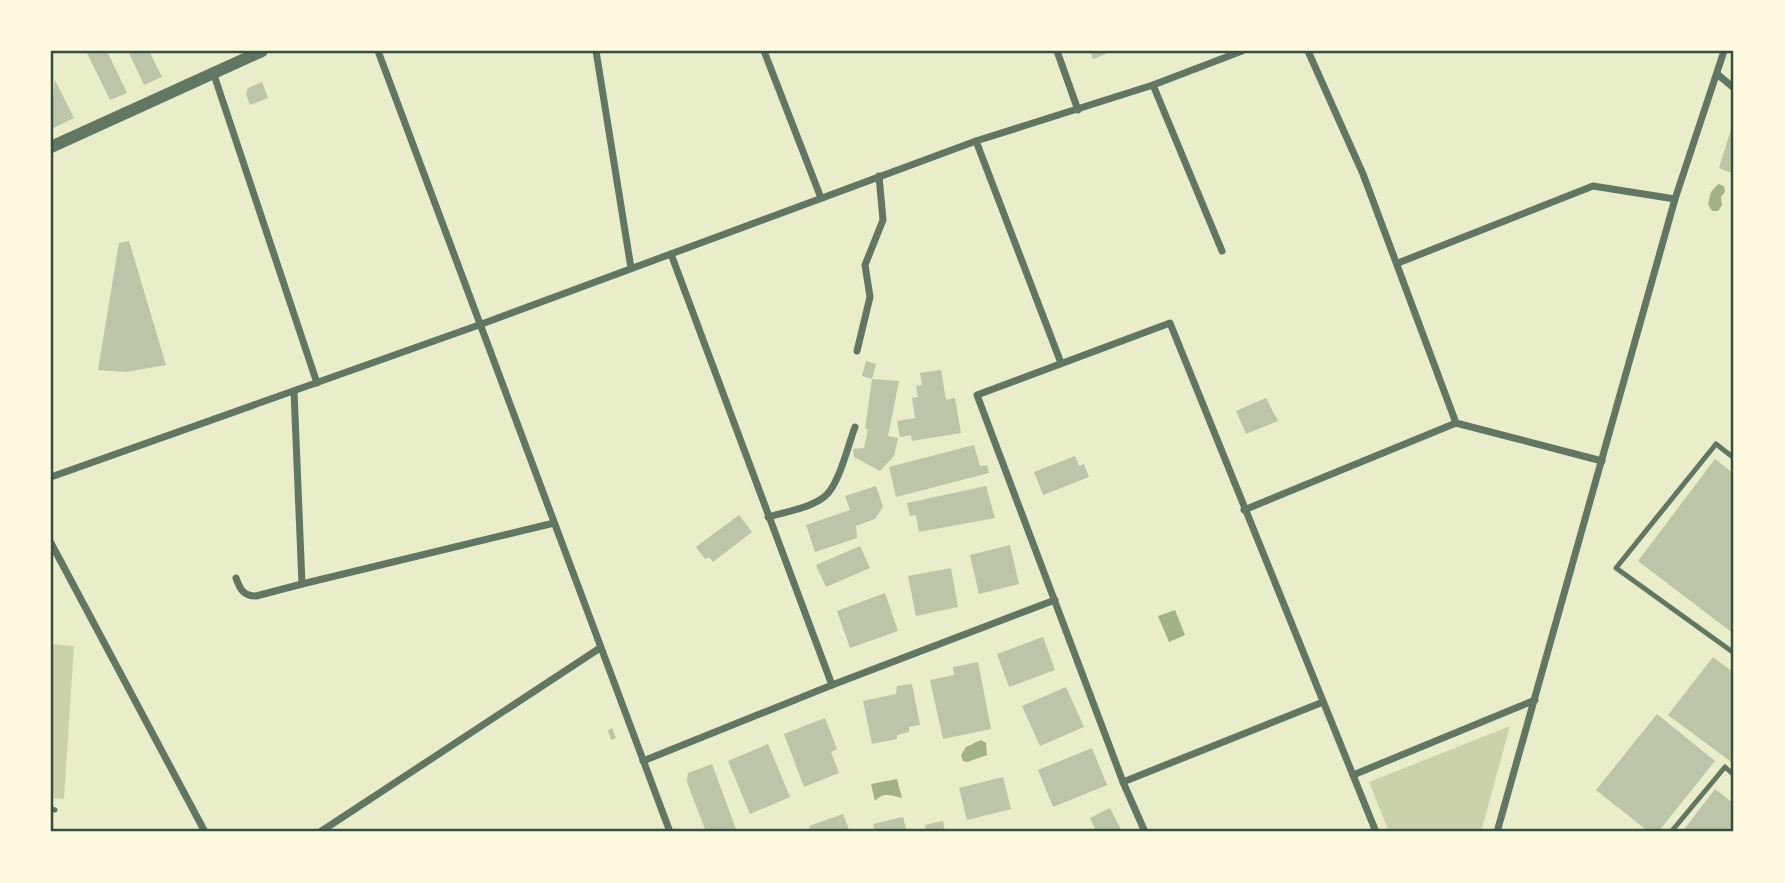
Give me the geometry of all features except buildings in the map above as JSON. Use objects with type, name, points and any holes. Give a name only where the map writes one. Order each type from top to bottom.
[{"type":"street","points":[[51,147],[262,51]]},
{"type":"street","points":[[378,51],[670,832]]},
{"type":"street","points":[[596,51],[631,268]]},
{"type":"street","points":[[765,51],[821,198]]},
{"type":"street","points":[[1057,51],[1078,110]]},
{"type":"street","points":[[51,477],[479,326],[976,141],[1153,85],[1242,51]]},
{"type":"street","points":[[1308,51],[1363,174],[1456,424]]},
{"type":"street","points":[[1497,832],[1675,199],[1724,51]]},
{"type":"street","points":[[213,72],[317,383]]},
{"type":"street","points":[[1717,74],[1734,88]]},
{"type":"street","points":[[1153,85],[1222,251]]},
{"type":"street","points":[[976,141],[1061,363]]},
{"type":"street","points":[[857,351],[870,297],[864,265],[883,220],[879,176]]},
{"type":"street","points":[[1398,263],[1593,186],[1675,199]]},
{"type":"street","points":[[671,254],[832,685]]},
{"type":"street","points":[[1145,832],[1123,782],[977,395],[1170,323],[1376,832]]},
{"type":"street","points":[[294,391],[302,584]]},
{"type":"street","points":[[1244,510],[1456,424],[1602,461]]},
{"type":"street","points":[[768,517],[813,503],[826,496],[834,484],[855,427]]},
{"type":"street","points":[[236,578],[243,593],[256,596],[554,523]]},
{"type":"street","points":[[51,543],[205,832]]},
{"type":"street","points":[[643,761],[1055,600]]},
{"type":"street","points":[[320,832],[600,648]]},
{"type":"street","points":[[1353,775],[1535,700]]},
{"type":"street","points":[[1123,782],[1323,702]]},
{"type":"lane","points":[[1734,458],[1716,444],[1616,568],[1734,653]]},
{"type":"lane","points":[[1671,832],[1725,768],[1734,775]]},
{"type":"shaded area","points":[[1718,184],[1724,186],[1725,192],[1718,211],[1712,211],[1708,204],[1711,192]]},
{"type":"shaded area","points":[[1175,610],[1185,635],[1169,642],[1158,616]]},
{"type":"shaded area","points":[[51,644],[74,646],[64,799],[51,798]]},
{"type":"shaded area","points":[[1510,726],[1481,832],[1389,832],[1369,782]]},
{"type":"shaded area","points":[[981,740],[986,743],[987,755],[963,761],[961,755],[966,747]]},
{"type":"shaded area","points":[[897,779],[902,798],[884,795],[875,801],[871,784]]}]
